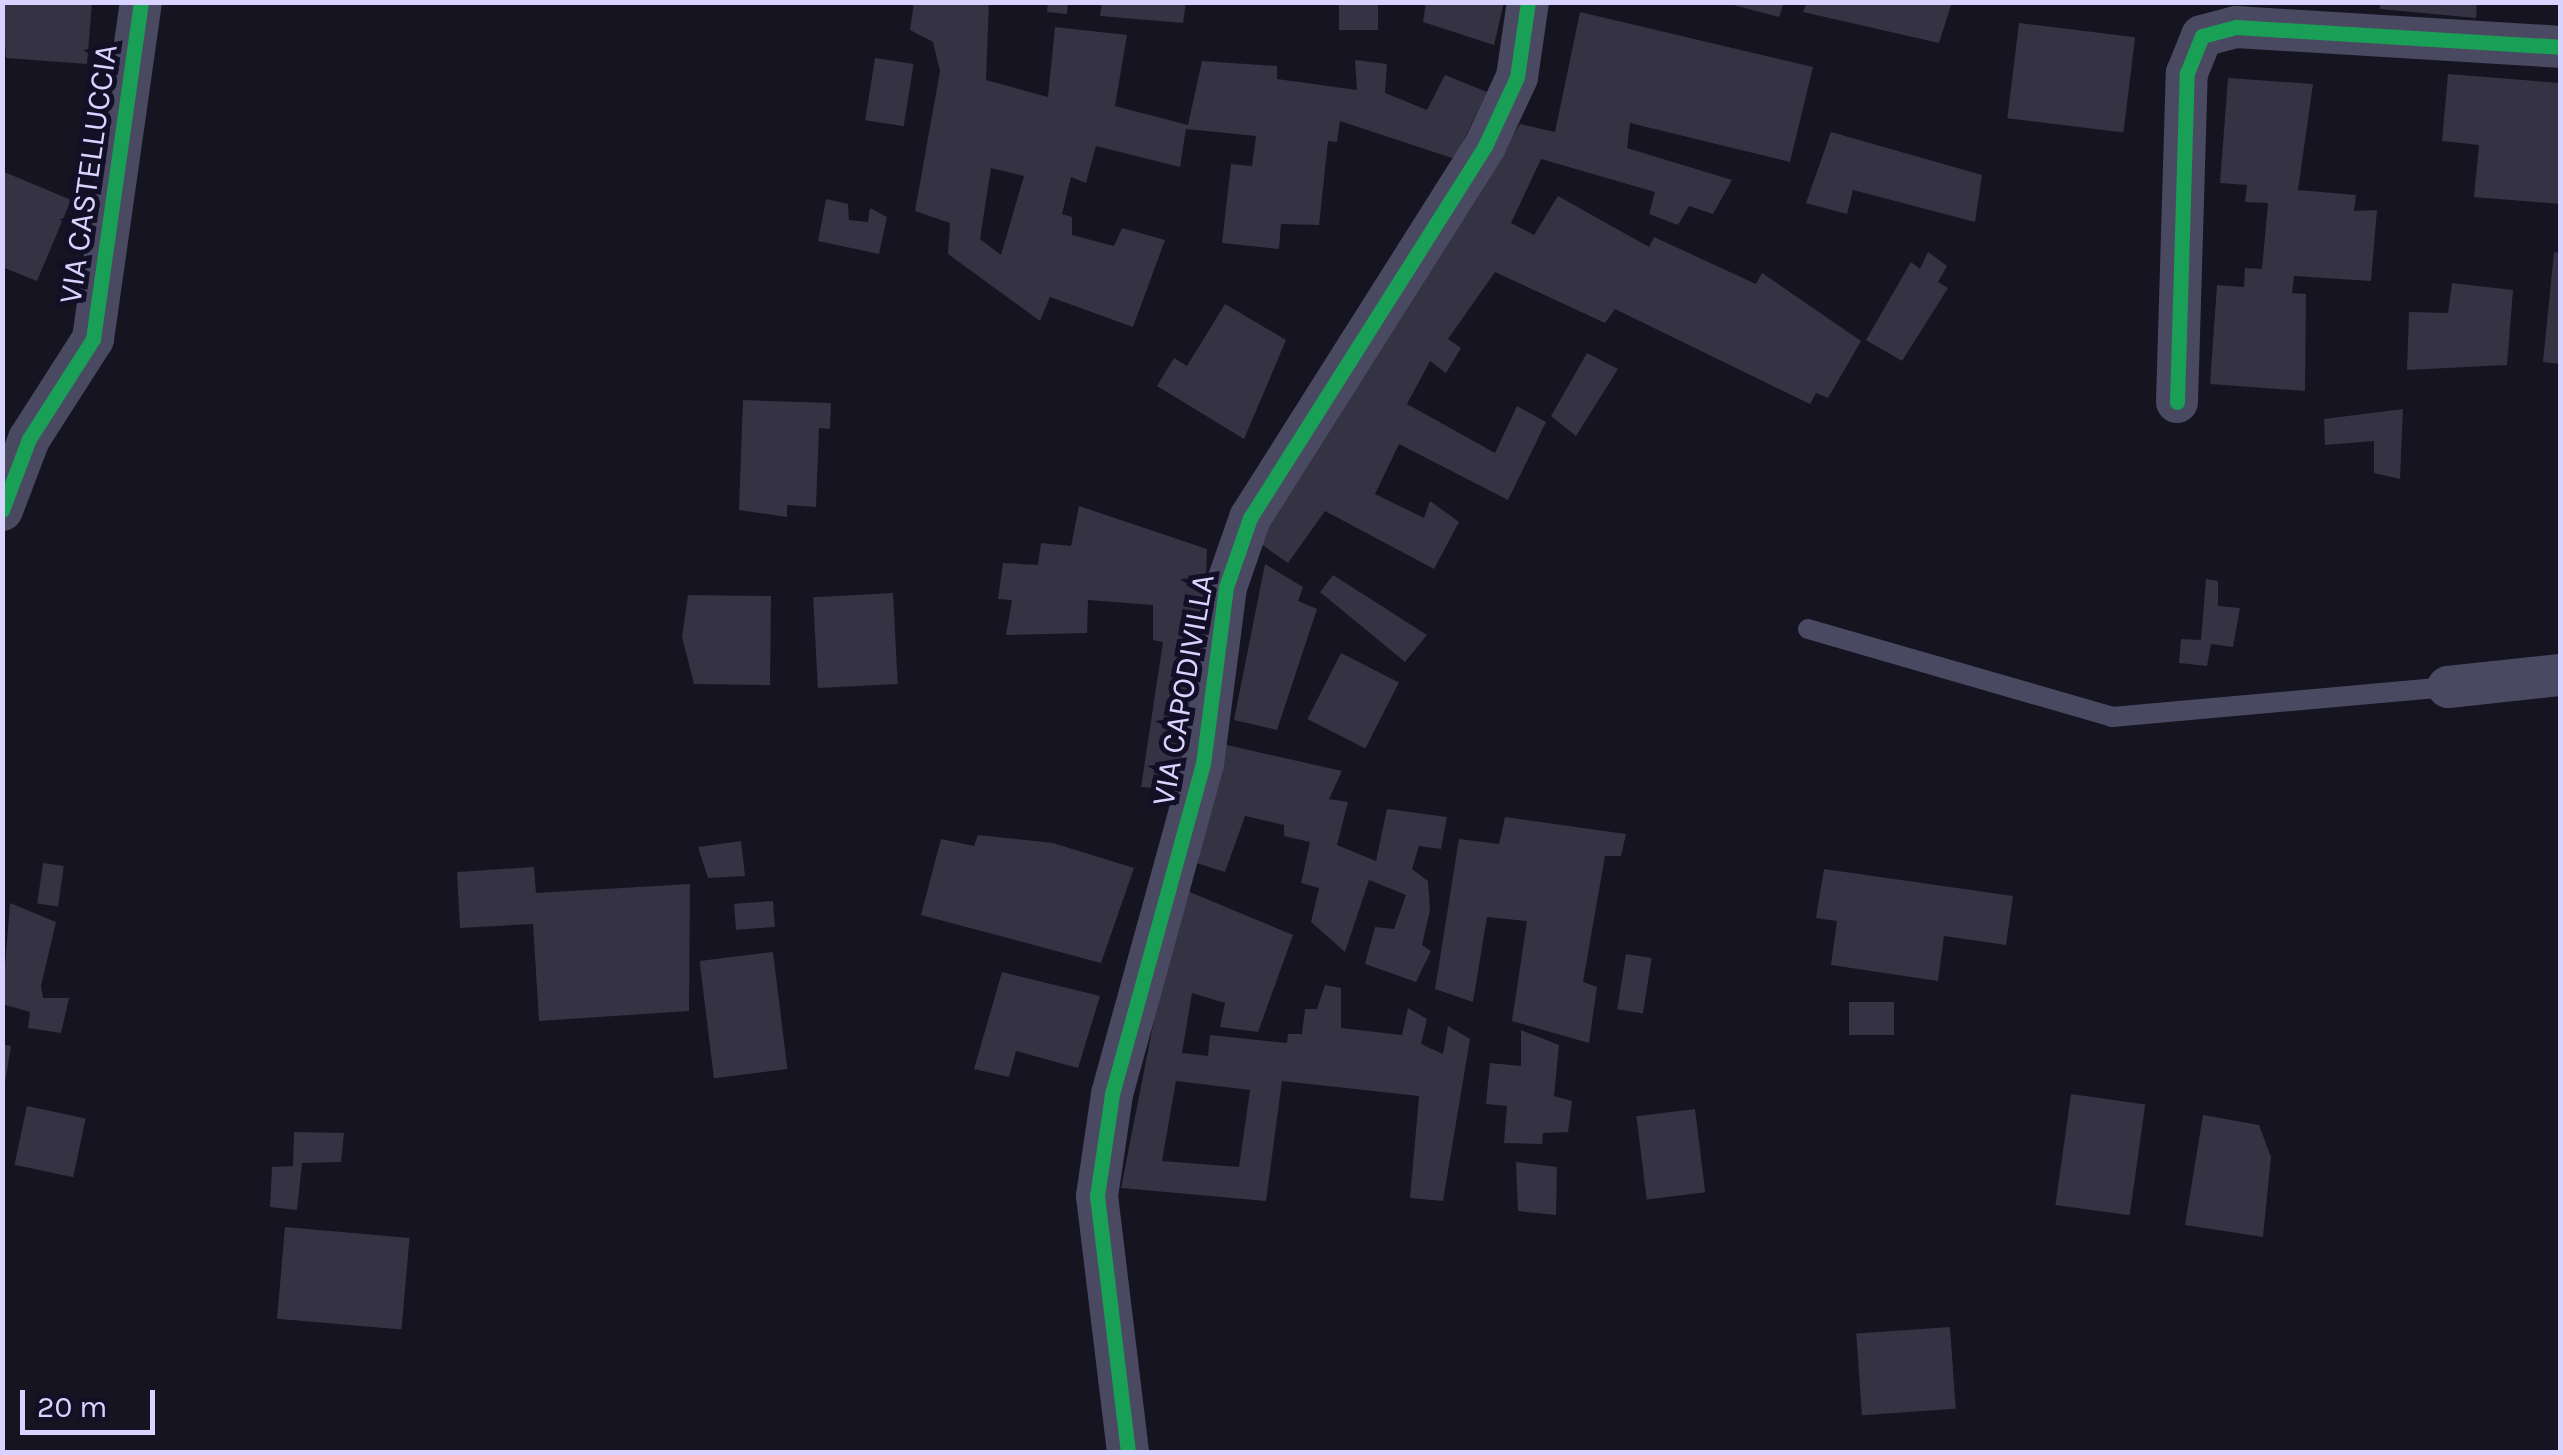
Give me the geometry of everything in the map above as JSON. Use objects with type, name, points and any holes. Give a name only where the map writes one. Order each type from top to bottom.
[{"type":"street","name":"VIA CASTELLUCCIA","points":[[2,510],[29,439],[93,339],[141,2]]},
{"type":"street","name":"VIA CAPODIVILLA","points":[[1128,1452],[1098,1196],[1112,1094],[1203,764],[1226,587],[1250,518],[1485,146],[1517,77],[1528,2]]},
{"type":"street","points":[[2176,402],[2187,73],[2202,36],[2236,27],[2560,47]]},
{"type":"street","points":[[2448,687],[2560,674]]},
{"type":"lane","points":[[1808,629],[2112,717],[2448,687]]},
{"type":"building","points":[[2,2],[92,2],[87,64],[6,58]]},
{"type":"building","points":[[914,2],[989,2],[986,80],[1048,97],[1055,27],[1127,35],[1115,106],[1188,125],[1202,61],[1277,66],[1277,79],[1357,90],[1355,60],[1387,64],[1385,93],[1427,110],[1445,75],[1487,92],[1455,159],[1340,121],[1337,142],[1328,141],[1319,225],[1281,224],[1279,249],[1222,243],[1231,164],[1252,166],[1256,136],[1186,129],[1180,167],[1096,146],[1086,183],[1071,177],[1062,214],[1072,217],[1072,235],[1114,246],[1122,228],[1165,240],[1133,327],[1050,297],[1040,321],[948,254],[950,223],[915,211],[940,71],[933,42],[910,30]],"holes":[[[991,168],[1024,176],[1001,255],[980,239]]]},
{"type":"building","points":[[1048,2],[1068,2],[1067,14],[1047,12]]},
{"type":"building","points":[[1102,2],[1186,2],[1183,23],[1100,16]]},
{"type":"building","points":[[1339,2],[1378,2],[1378,30],[1339,30]]},
{"type":"building","points":[[1426,2],[1504,2],[1494,45],[1423,22]]},
{"type":"building","points":[[1722,2],[1784,2],[1779,17]]},
{"type":"building","points":[[1807,2],[1952,2],[1939,43],[1803,12]]},
{"type":"building","points":[[2380,2],[2477,2],[2476,18],[2380,9]]},
{"type":"building","points":[[1580,12],[1813,67],[1790,162],[1630,123],[1627,148],[1732,180],[1713,214],[1689,206],[1678,225],[1649,214],[1655,192],[1541,159],[1511,223],[1534,235],[1558,196],[1649,247],[1654,237],[1756,284],[1762,273],[1861,341],[1828,398],[1816,393],[1810,404],[1615,309],[1605,323],[1495,272],[1448,339],[1461,348],[1446,373],[1430,361],[1407,404],[1495,453],[1517,406],[1546,422],[1508,500],[1399,444],[1375,494],[1424,518],[1430,501],[1459,522],[1434,569],[1325,511],[1288,563],[1255,540],[1520,124],[1555,132]]},
{"type":"building","points":[[2019,23],[2135,37],[2123,133],[2007,118]]},
{"type":"building","points":[[875,58],[914,64],[904,126],[865,120]]},
{"type":"building","points":[[2448,74],[2560,83],[2560,204],[2474,197],[2479,145],[2442,141]]},
{"type":"building","points":[[2228,78],[2313,84],[2298,190],[2356,195],[2354,211],[2377,210],[2371,281],[2294,276],[2292,293],[2306,294],[2305,391],[2210,384],[2217,285],[2244,287],[2245,268],[2262,269],[2268,203],[2245,202],[2247,185],[2220,183]]},
{"type":"building","points":[[1831,132],[1982,175],[1975,222],[1853,190],[1847,214],[1806,203]]},
{"type":"building","points":[[2,171],[71,200],[37,281],[2,267]]},
{"type":"building","points":[[826,199],[848,204],[849,220],[868,222],[870,208],[887,217],[879,254],[818,241]]},
{"type":"building","points":[[1928,252],[1947,266],[1938,282],[1948,288],[1902,361],[1866,340],[1911,262],[1920,269]]},
{"type":"building","points":[[2554,252],[2560,253],[2560,364],[2543,362]]},
{"type":"building","points":[[2452,283],[2513,290],[2507,365],[2407,370],[2409,312],[2448,313]]},
{"type":"building","points":[[1225,304],[1286,340],[1244,439],[1157,386],[1174,358],[1187,366]]},
{"type":"building","points":[[1587,353],[1618,369],[1576,436],[1551,416]]},
{"type":"building","points":[[743,400],[831,403],[830,429],[819,428],[816,507],[787,505],[787,517],[739,510]]},
{"type":"building","points":[[2403,409],[2400,479],[2374,473],[2374,441],[2325,445],[2324,419]]},
{"type":"building","points":[[1079,506],[1207,549],[1202,684],[1181,790],[1141,787],[1163,642],[1153,640],[1153,605],[1088,600],[1087,633],[1006,635],[1012,600],[998,599],[1003,563],[1038,565],[1041,543],[1071,546]]},
{"type":"building","points":[[1265,564],[1303,587],[1298,601],[1317,609],[1277,730],[1234,720]]},
{"type":"building","points":[[1333,575],[1427,635],[1405,662],[1320,592]]},
{"type":"building","points":[[2206,579],[2218,581],[2218,606],[2240,608],[2233,647],[2211,644],[2207,666],[2179,663],[2181,639],[2201,640]]},
{"type":"building","points":[[893,593],[898,684],[818,688],[813,597]]},
{"type":"building","points":[[688,595],[771,596],[770,685],[694,684],[682,637]]},
{"type":"building","points":[[1341,653],[1399,683],[1365,748],[1307,719]]},
{"type":"building","points":[[1218,743],[1342,771],[1329,799],[1348,802],[1337,845],[1376,861],[1387,809],[1447,817],[1441,849],[1419,846],[1412,869],[1428,881],[1430,910],[1422,945],[1431,951],[1416,982],[1365,964],[1375,927],[1394,929],[1406,895],[1369,880],[1345,952],[1311,922],[1319,888],[1301,883],[1310,842],[1284,836],[1284,825],[1245,816],[1225,872],[1187,860]]},
{"type":"building","points":[[1505,817],[1626,834],[1621,856],[1605,856],[1583,982],[1597,987],[1589,1043],[1512,1021],[1527,921],[1487,917],[1473,1002],[1435,989],[1459,839],[1499,844]]},
{"type":"building","points":[[978,835],[1053,843],[1134,868],[1101,963],[921,915],[941,839],[974,846]]},
{"type":"building","points":[[741,841],[745,876],[708,878],[698,847]]},
{"type":"building","points":[[43,863],[64,866],[58,907],[37,904]]},
{"type":"building","points":[[534,867],[536,893],[690,884],[689,1011],[539,1021],[533,924],[460,928],[457,872]]},
{"type":"building","points":[[1824,869],[2013,896],[2006,945],[1944,936],[1938,981],[1831,965],[1837,921],[1816,918]]},
{"type":"building","points":[[1180,888],[1293,935],[1258,1032],[1220,1027],[1225,1003],[1192,993],[1182,1053],[1208,1056],[1210,1035],[1287,1043],[1288,1034],[1302,1034],[1305,1009],[1317,1009],[1325,985],[1341,988],[1341,1028],[1402,1035],[1408,1008],[1427,1019],[1421,1044],[1443,1054],[1448,1026],[1470,1039],[1443,1201],[1410,1198],[1419,1096],[1282,1081],[1266,1201],[1121,1188]],"holes":[[[1176,1081],[1250,1090],[1239,1167],[1162,1161]]]},
{"type":"building","points":[[773,901],[775,927],[736,930],[734,904]]},
{"type":"building","points":[[10,903],[56,922],[41,986],[43,998],[69,998],[61,1033],[28,1028],[30,1012],[2,1004]]},
{"type":"building","points":[[773,952],[787,1069],[714,1078],[700,961]]},
{"type":"building","points":[[1626,954],[1652,958],[1643,1013],[1617,1009]]},
{"type":"building","points":[[1002,972],[1100,996],[1078,1068],[1016,1051],[1009,1077],[974,1069]]},
{"type":"building","points":[[1849,1002],[1894,1002],[1894,1035],[1849,1035]]},
{"type":"building","points":[[1521,1030],[1559,1045],[1554,1096],[1572,1101],[1568,1132],[1543,1133],[1542,1144],[1504,1143],[1507,1106],[1486,1104],[1490,1063],[1521,1066]]},
{"type":"building","points":[[2,1044],[11,1046],[5,1083],[2,1083]]},
{"type":"building","points":[[2071,1094],[2145,1104],[2130,1215],[2055,1205]]},
{"type":"building","points":[[27,1106],[86,1118],[73,1177],[15,1165]]},
{"type":"building","points":[[1695,1109],[1705,1192],[1647,1200],[1636,1116]]},
{"type":"building","points":[[2203,1115],[2259,1125],[2271,1157],[2263,1237],[2185,1225]]},
{"type":"building","points":[[294,1132],[344,1133],[341,1162],[302,1163],[297,1210],[270,1207],[272,1167],[293,1166]]},
{"type":"building","points":[[1516,1162],[1557,1167],[1556,1215],[1518,1211]]},
{"type":"building","points":[[285,1227],[410,1238],[402,1330],[277,1319]]},
{"type":"building","points":[[1950,1327],[1956,1409],[1862,1415],[1856,1334]]},
{"type":"cycle path","points":[[2,510],[29,439],[93,339],[141,2]]},
{"type":"cycle path","points":[[1128,1452],[1097,1196],[1112,1094],[1203,764],[1226,587],[1250,518],[1485,146],[1517,77],[1528,2]]},
{"type":"cycle path","points":[[2177,402],[2187,73],[2202,36],[2236,27],[2560,47]]}]
